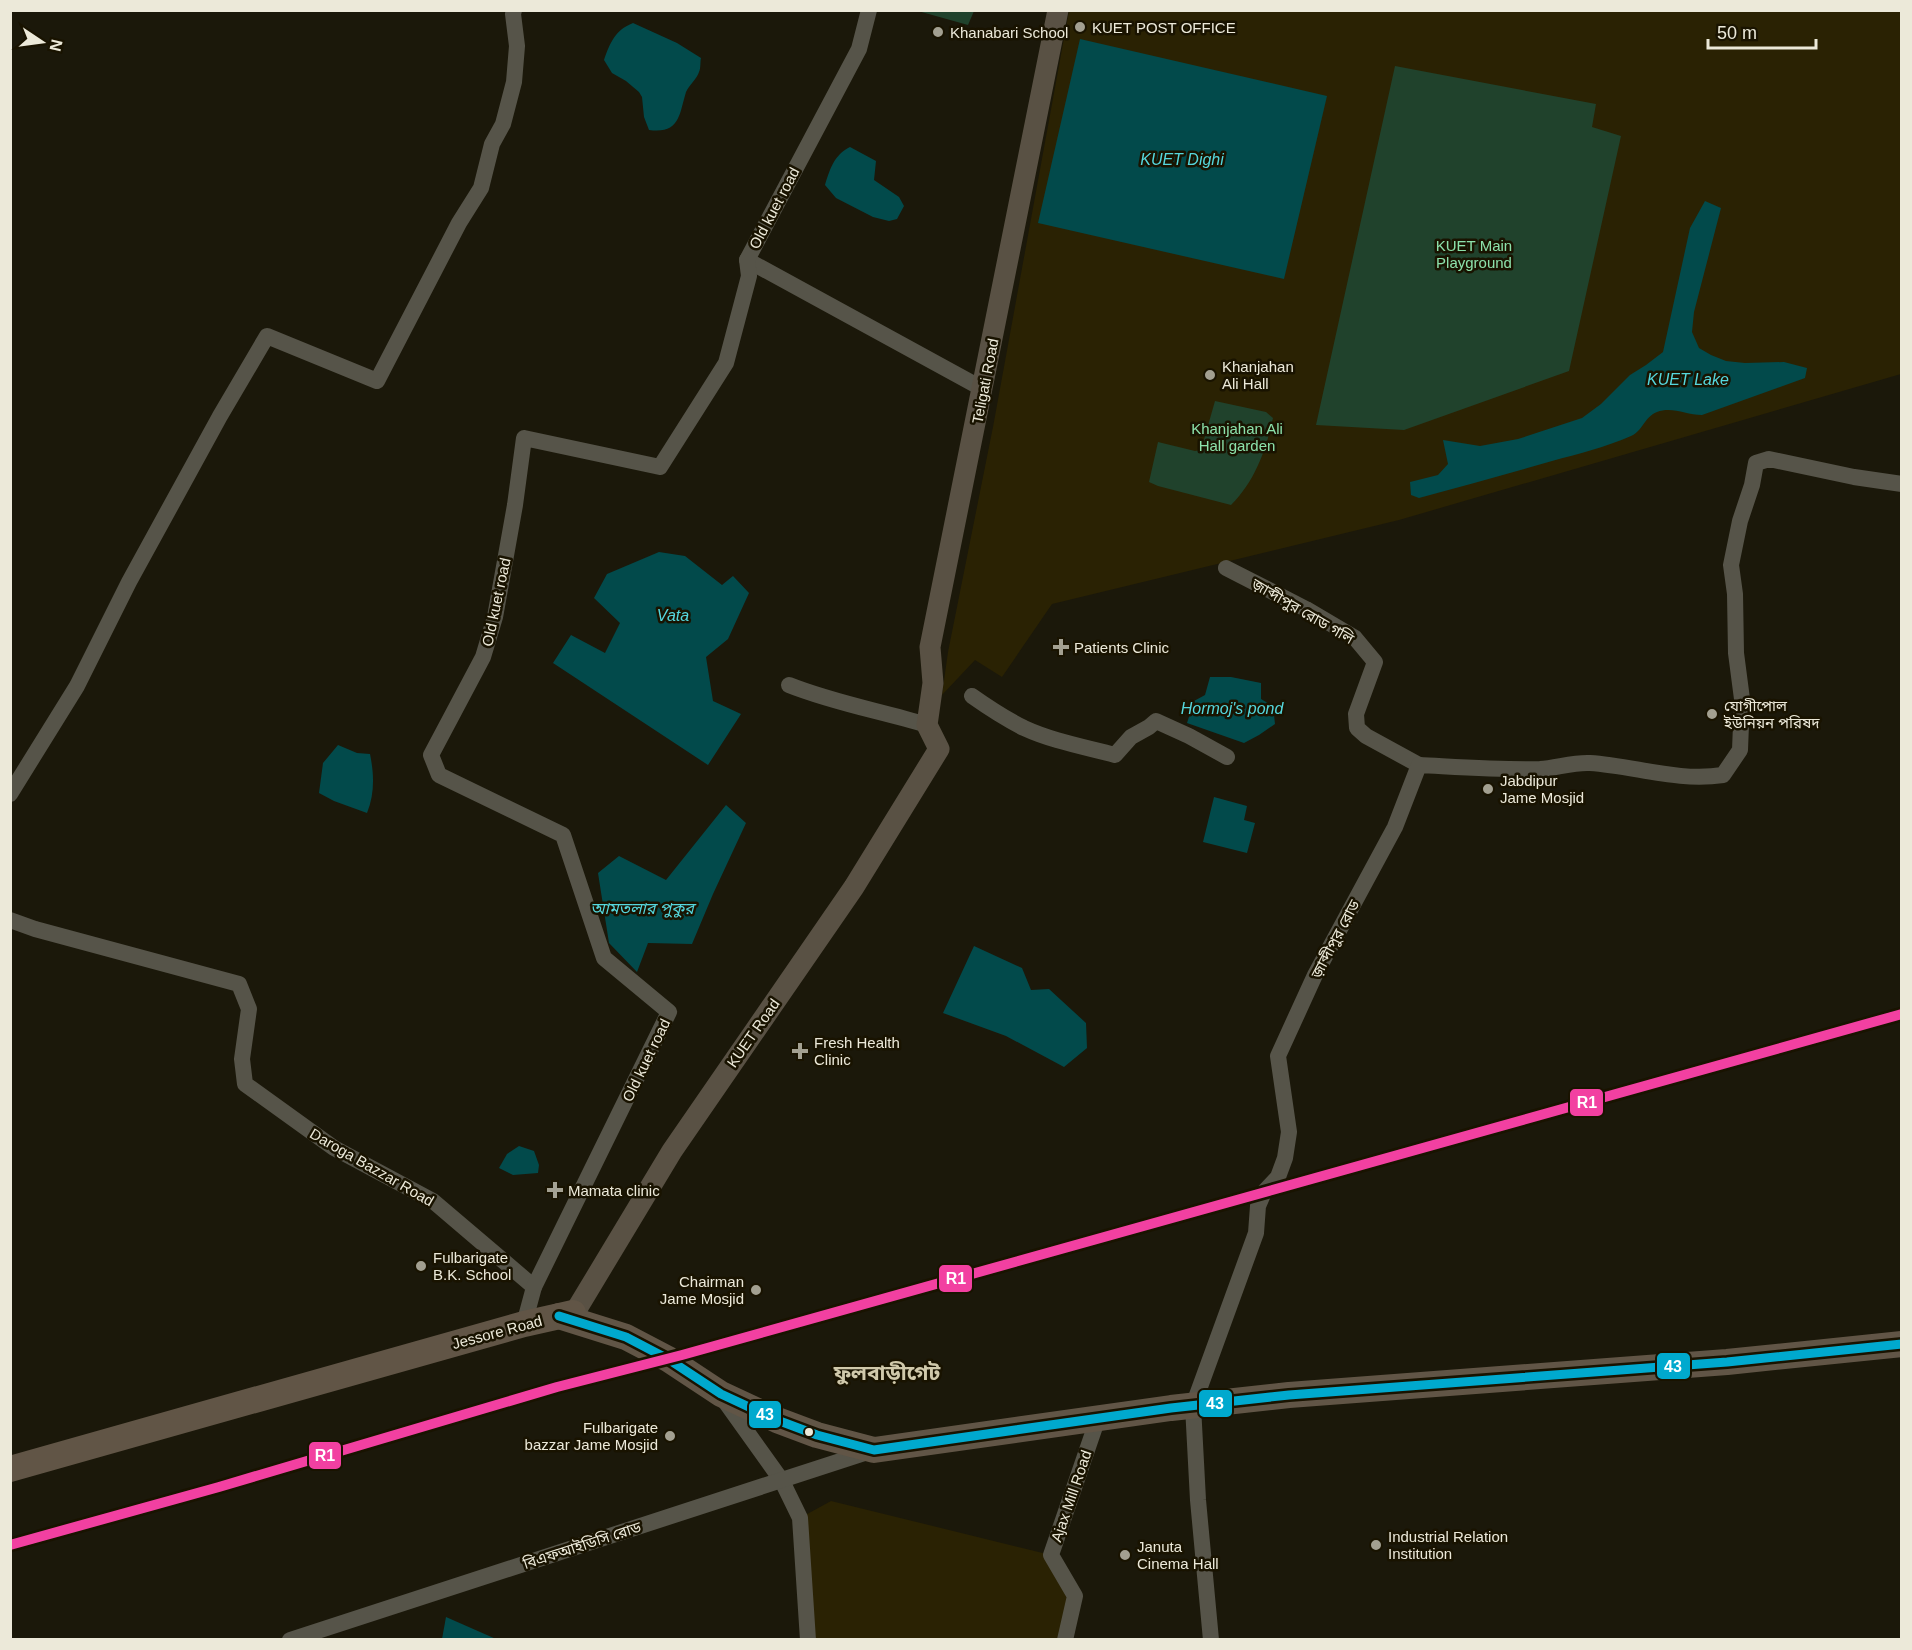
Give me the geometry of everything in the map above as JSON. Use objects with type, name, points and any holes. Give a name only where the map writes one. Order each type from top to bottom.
[{"type":"highway","name":"Jessore Road","points":[[10,1469],[524,1324],[569,1316]]},
{"type":"highway","points":[[569,1316],[643,1332],[682,1355],[716,1386],[748,1406],[817,1435],[874,1450],[1098,1418],[1289,1395],[1727,1362],[1902,1344]]},
{"type":"main road","name":"Teligati Road","points":[[927,725],[933,683],[930,647],[1058,10]]},
{"type":"main road","name":"KUET Road","points":[[569,1316],[672,1151],[854,887],[939,749],[927,725]]},
{"type":"street","points":[[10,794],[77,686],[129,582],[220,416],[267,336],[377,381],[459,224],[481,188],[492,144],[502,124],[514,82],[517,46],[514,10]]},
{"type":"street","name":"Old kuet road","points":[[524,1324],[534,1287],[669,1012],[604,958],[563,835],[439,775],[431,754],[483,657],[495,617],[515,505],[524,438],[660,467],[726,363],[749,276],[747,260],[859,50],[866,12]]},
{"type":"street","points":[[747,260],[983,389]]},
{"type":"street","points":[[1419,765],[1542,769],[1587,762],[1640,768],[1674,776],[1723,775],[1740,750],[1742,699],[1736,653],[1735,594],[1731,565],[1740,521],[1752,485],[1756,464],[1769,459],[1854,477],[1902,484]]},
{"type":"street","name":"জ়াব্দীপুর রোড গলি","points":[[1226,568],[1306,609],[1355,638],[1375,662],[1356,714],[1357,728],[1366,736],[1419,765]]},
{"type":"street","points":[[789,685],[815,695],[927,725]]},
{"type":"street","points":[[972,696],[996,713],[1026,729],[1115,755],[1131,737],[1156,722],[1189,736],[1227,757]]},
{"type":"street","name":"জ়াব্দীপুর রোড","points":[[1193,1406],[1256,1233],[1258,1206],[1264,1192],[1278,1177],[1285,1158],[1288,1132],[1278,1056],[1315,975],[1395,827],[1419,765]]},
{"type":"street","name":"Daroga Bazzar Road","points":[[10,920],[35,929],[239,984],[249,1009],[242,1059],[245,1084],[334,1148],[433,1201],[534,1287]]},
{"type":"street","points":[[716,1386],[782,1481],[800,1518],[808,1640]]},
{"type":"street","points":[[1193,1406],[1198,1500],[1211,1640]]},
{"type":"street","name":"Ajax Mill Road","points":[[1065,1640],[1075,1596],[1051,1555],[1098,1418]]},
{"type":"street","name":"বিএফআইডিসি রোড","points":[[290,1640],[874,1450]]},
{"type":"shaded area","points":[[1069,11],[1901,11],[1901,374],[1399,520],[1052,604],[1002,677],[975,660],[942,695],[948,652],[993,427]]},
{"type":"shaded area","points":[[831,1501],[1051,1555],[1075,1596],[1065,1639],[806,1639],[800,1518]]},
{"type":"green space","points":[[974,10],[968,25],[918,11]]},
{"type":"green space","name":"KUET Main Playground","points":[[1395,66],[1596,104],[1592,127],[1621,136],[1569,371],[1404,430],[1316,425]]},
{"type":"green space","name":"Khanjahan Ali Hall garden","points":[[1215,401],[1266,412],[1273,418],[1267,442],[1253,475],[1231,505],[1149,482],[1158,442],[1195,451],[1201,450]]},
{"type":"water","points":[[633,23],[677,43],[701,58],[700,70],[686,92],[679,115],[672,126],[667,129],[649,130],[639,92],[612,73],[604,60],[614,38],[622,29]]},
{"type":"water","name":"KUET Dighi","points":[[1080,39],[1327,96],[1284,279],[1038,223]]},
{"type":"water","points":[[850,147],[876,161],[874,180],[899,197],[904,206],[897,219],[889,221],[873,217],[836,198],[825,185],[836,158]]},
{"type":"water","name":"KUET Lake","points":[[1705,201],[1721,208],[1694,312],[1692,332],[1699,348],[1726,361],[1784,362],[1807,368],[1805,378],[1702,415],[1663,410],[1649,417],[1635,434],[1612,444],[1419,498],[1411,495],[1410,482],[1438,475],[1448,464],[1443,440],[1480,446],[1518,439],[1582,418],[1601,404],[1630,375],[1663,352],[1690,228]]},
{"type":"water","name":"Vata","points":[[659,552],[685,556],[722,585],[733,576],[749,593],[728,639],[706,657],[713,701],[741,714],[708,765],[553,663],[571,635],[605,653],[620,623],[594,598],[607,574]]},
{"type":"water","name":"Hormoj's pond","points":[[1210,677],[1231,677],[1261,683],[1261,699],[1273,706],[1275,724],[1244,743],[1187,723],[1194,701],[1205,695]]},
{"type":"water","points":[[338,745],[357,753],[370,754],[373,783],[367,813],[319,793],[323,763]]},
{"type":"water","points":[[1214,797],[1247,806],[1244,820],[1255,823],[1247,853],[1203,842]]},
{"type":"water","name":"আমতলার পুকুর","points":[[726,805],[746,823],[692,944],[648,943],[637,972],[609,943],[598,873],[619,856],[666,880]]},
{"type":"water","points":[[974,946],[1022,968],[1031,990],[1049,989],[1086,1023],[1087,1048],[1064,1067],[1006,1036],[943,1013]]},
{"type":"water","points":[[519,1146],[534,1151],[539,1165],[538,1173],[513,1175],[499,1168],[507,1154]]},
{"type":"water","points":[[446,1617],[496,1639],[442,1639]]},
{"type":"transit line","name":"R1","points":[[10,1545],[219,1487],[557,1387],[682,1355],[1902,1014]]},
{"type":"transit line","name":"43","points":[[559,1316],[626,1337],[668,1359],[721,1394],[777,1420],[817,1435],[874,1450],[1171,1408],[1289,1395],[1727,1362],[1902,1344]]},
{"type":"place","name":"KUET POST OFFICE","points":[[1080,27]]},
{"type":"place","name":"Khanabari School","points":[[938,32]]},
{"type":"place","name":"Khanjahan Ali Hall","points":[[1210,375]]},
{"type":"place","name":"Patients Clinic","points":[[1061,647]]},
{"type":"place","name":"যোগীপোল ইউনিয়ন পরিষদ","points":[[1712,714]]},
{"type":"place","name":"Jabdipur Jame Mosjid","points":[[1488,789]]},
{"type":"place","name":"Fresh Health Clinic","points":[[800,1051]]},
{"type":"place","name":"Mamata clinic","points":[[555,1190]]},
{"type":"place","name":"Fulbarigate B.K. School","points":[[421,1266]]},
{"type":"place","name":"Chairman Jame Mosjid","points":[[756,1290]]},
{"type":"place","name":"Fulbarigate bazzar Jame Mosjid","points":[[670,1436]]},
{"type":"place","name":"Industrial Relation Institution","points":[[1376,1545]]},
{"type":"place","name":"Januta Cinema Hall","points":[[1125,1555]]},
{"type":"district","name":"ফুলবাড়ীগেট","points":[[887,1372]]}]
